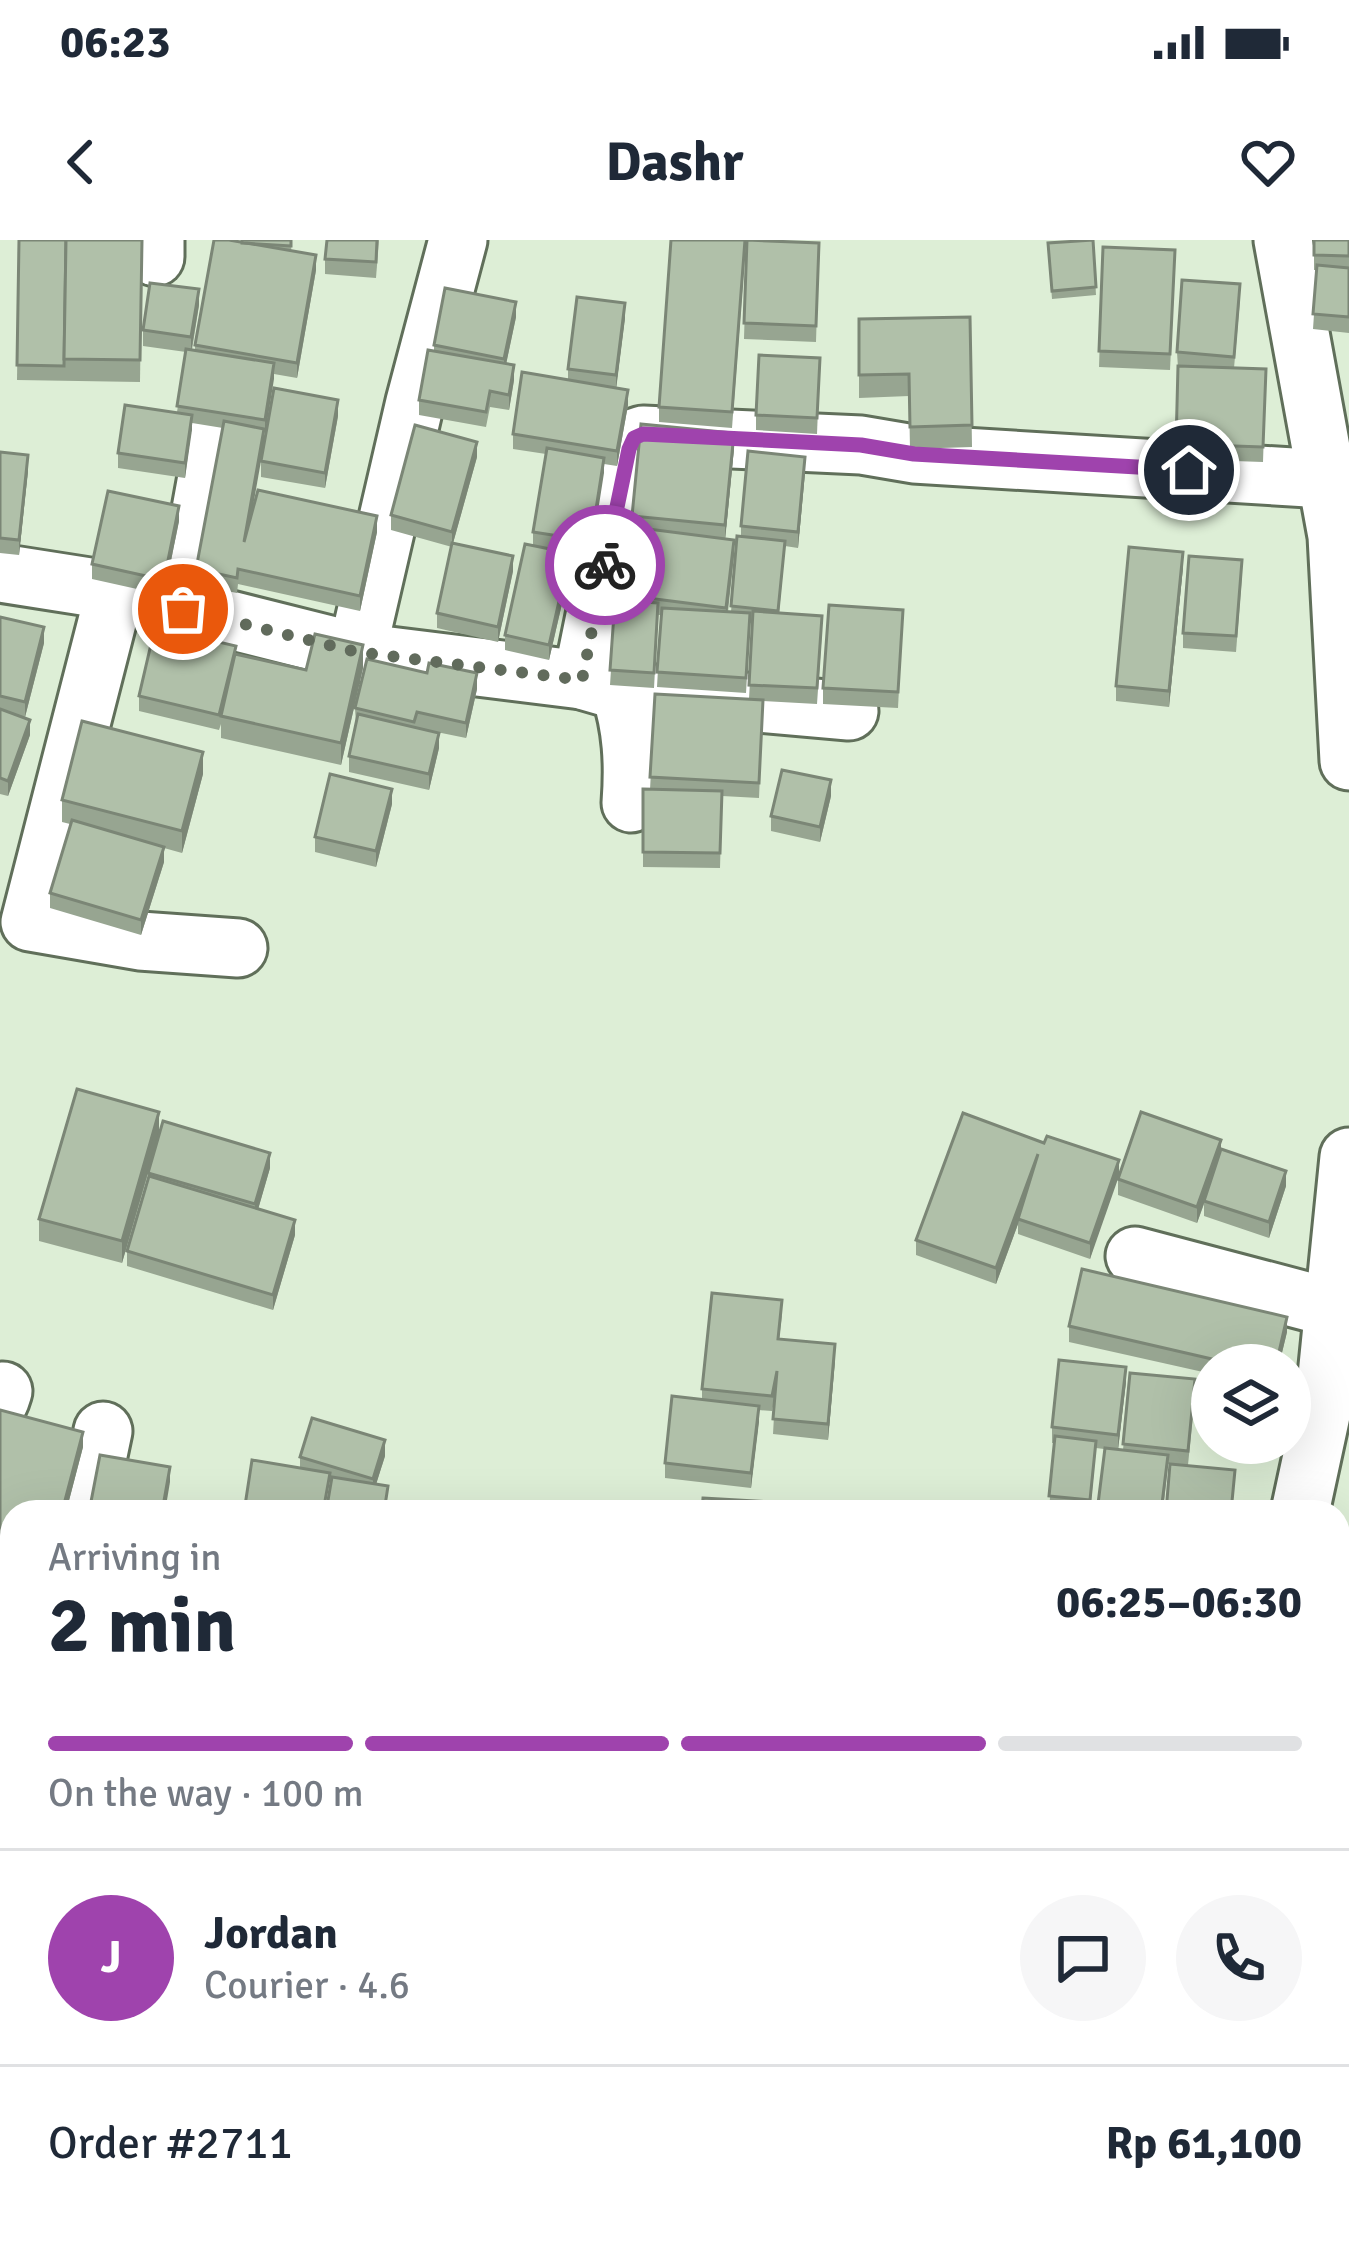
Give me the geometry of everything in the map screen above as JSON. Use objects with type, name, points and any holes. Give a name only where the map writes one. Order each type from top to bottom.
[{"type":"street","points":[[357,652],[458,240]]},
{"type":"street","points":[[1282,240],[1325,479],[1343,535],[1349,760]]},
{"type":"street","points":[[632,802],[634,763],[628,717],[601,685],[634,438],[643,434],[861,445],[914,454],[1325,479]]},
{"type":"street","points":[[183,609],[214,437]]},
{"type":"street","points":[[0,573],[115,591],[357,652],[601,685],[849,711]]},
{"type":"street","points":[[115,591],[15,920],[146,941],[238,948]]},
{"type":"street","points":[[1303,1500],[1325,1396],[1349,1156]]},
{"type":"street","points":[[1136,1256],[1336,1309]]},
{"type":"street","points":[[89,1500],[104,1431]]},
{"type":"building","points":[[19,240],[66,240],[64,366],[17,365]]},
{"type":"building","points":[[66,240],[142,240],[140,360],[64,359]]},
{"type":"building","points":[[214,240],[316,255],[297,363],[195,345]]},
{"type":"building","points":[[291,240],[291,246],[242,243]]},
{"type":"building","points":[[327,240],[377,240],[376,262],[325,259]]},
{"type":"building","points":[[671,240],[745,240],[732,412],[659,407]]},
{"type":"building","points":[[747,240],[819,243],[816,326],[744,323]]},
{"type":"building","points":[[1093,240],[1096,287],[1052,291],[1048,243]]},
{"type":"building","points":[[1314,240],[1349,240],[1349,256],[1314,255]]},
{"type":"building","points":[[1103,247],[1175,250],[1170,354],[1099,351]]},
{"type":"building","points":[[1317,265],[1349,268],[1349,317],[1313,314]]},
{"type":"building","points":[[1182,280],[1240,284],[1234,357],[1177,352]]},
{"type":"building","points":[[150,283],[199,289],[191,337],[143,330]]},
{"type":"building","points":[[445,288],[516,302],[504,359],[434,345]]},
{"type":"building","points":[[577,297],[625,303],[616,375],[568,369]]},
{"type":"building","points":[[970,317],[972,425],[910,427],[909,374],[859,375],[859,319]]},
{"type":"building","points":[[186,349],[274,363],[265,420],[177,406]]},
{"type":"building","points":[[428,350],[514,365],[509,395],[490,391],[486,412],[419,400]]},
{"type":"building","points":[[759,355],[820,358],[817,418],[756,415]]},
{"type":"building","points":[[1178,366],[1266,369],[1263,447],[1176,444]]},
{"type":"building","points":[[522,372],[628,390],[617,451],[513,434]]},
{"type":"building","points":[[274,388],[338,400],[325,473],[261,461]]},
{"type":"building","points":[[125,405],[192,415],[185,463],[118,453]]},
{"type":"building","points":[[224,421],[264,429],[244,542],[258,490],[377,516],[360,596],[238,569],[237,578],[196,569]]},
{"type":"building","points":[[641,424],[734,433],[725,525],[632,516]]},
{"type":"building","points":[[415,425],[477,442],[452,532],[391,515]]},
{"type":"building","points":[[547,448],[604,458],[591,541],[533,532]]},
{"type":"building","points":[[748,451],[805,457],[798,532],[741,526]]},
{"type":"building","points":[[0,452],[28,455],[19,540],[0,538]]},
{"type":"building","points":[[108,491],[179,506],[164,580],[92,564]]},
{"type":"building","points":[[625,526],[734,540],[726,608],[616,594]]},
{"type":"building","points":[[737,536],[785,541],[778,611],[731,606]]},
{"type":"building","points":[[452,543],[513,556],[498,627],[437,613]]},
{"type":"building","points":[[525,544],[570,553],[549,645],[505,635]]},
{"type":"building","points":[[1129,547],[1183,552],[1169,691],[1116,686]]},
{"type":"building","points":[[1189,556],[1242,560],[1236,636],[1183,633]]},
{"type":"building","points":[[615,600],[658,603],[654,673],[610,670]]},
{"type":"building","points":[[829,605],[903,610],[898,692],[823,688]]},
{"type":"building","points":[[662,608],[750,613],[746,678],[657,672]]},
{"type":"building","points":[[753,611],[822,616],[817,688],[749,685]]},
{"type":"building","points":[[0,617],[44,627],[25,702],[0,696]]},
{"type":"building","points":[[155,627],[236,646],[219,715],[139,696]]},
{"type":"building","points":[[315,634],[363,645],[341,743],[221,716],[235,654],[306,670]]},
{"type":"building","points":[[367,659],[427,673],[429,663],[477,673],[466,723],[417,712],[414,722],[355,708]]},
{"type":"building","points":[[655,694],[763,700],[759,783],[650,777]]},
{"type":"building","points":[[0,709],[30,720],[8,781],[0,778]]},
{"type":"building","points":[[358,714],[439,733],[429,774],[349,756]]},
{"type":"building","points":[[82,721],[203,752],[182,831],[62,800]]},
{"type":"building","points":[[782,770],[831,780],[820,827],[771,816]]},
{"type":"building","points":[[330,774],[392,789],[376,851],[315,837]]},
{"type":"building","points":[[643,789],[722,791],[720,853],[643,852]]},
{"type":"building","points":[[72,820],[164,847],[141,920],[50,893]]},
{"type":"building","points":[[77,1089],[159,1112],[122,1241],[39,1219]]},
{"type":"building","points":[[1141,1112],[1221,1140],[1197,1207],[1118,1179]]},
{"type":"building","points":[[963,1113],[1044,1143],[1047,1136],[1119,1160],[1090,1243],[1018,1219],[1038,1154],[996,1268],[916,1240]]},
{"type":"building","points":[[163,1121],[270,1153],[255,1204],[148,1173]]},
{"type":"building","points":[[1221,1149],[1286,1171],[1269,1222],[1204,1201]]},
{"type":"building","points":[[149,1176],[295,1220],[273,1295],[127,1251]]},
{"type":"building","points":[[1082,1269],[1287,1317],[1281,1344],[1191,1344],[1191,1354],[1069,1326]]},
{"type":"building","points":[[712,1293],[782,1300],[778,1339],[835,1344],[828,1424],[773,1419],[777,1371],[772,1396],[702,1389]]},
{"type":"building","points":[[1059,1360],[1126,1367],[1118,1435],[1052,1427]]},
{"type":"building","points":[[1130,1373],[1191,1379],[1188,1451],[1123,1444]]},
{"type":"building","points":[[672,1396],[759,1406],[751,1473],[665,1463]]},
{"type":"building","points":[[0,1410],[83,1432],[65,1500],[0,1500]]},
{"type":"building","points":[[312,1418],[385,1440],[373,1479],[300,1457]]},
{"type":"building","points":[[1055,1436],[1096,1441],[1090,1500],[1049,1496]]},
{"type":"building","points":[[1105,1448],[1168,1455],[1162,1500],[1098,1500]]},
{"type":"building","points":[[100,1455],[170,1467],[164,1500],[91,1500]]},
{"type":"building","points":[[252,1460],[330,1473],[325,1500],[246,1500]]},
{"type":"building","points":[[1170,1464],[1235,1470],[1232,1500],[1167,1500]]},
{"type":"building","points":[[332,1477],[388,1486],[386,1500],[328,1500]]},
{"type":"way so far","points":[[183,609],[357,652],[582,680],[605,565]]},
{"type":"route","points":[[605,565],[629,449],[634,438],[643,434],[1189,470]]}]
